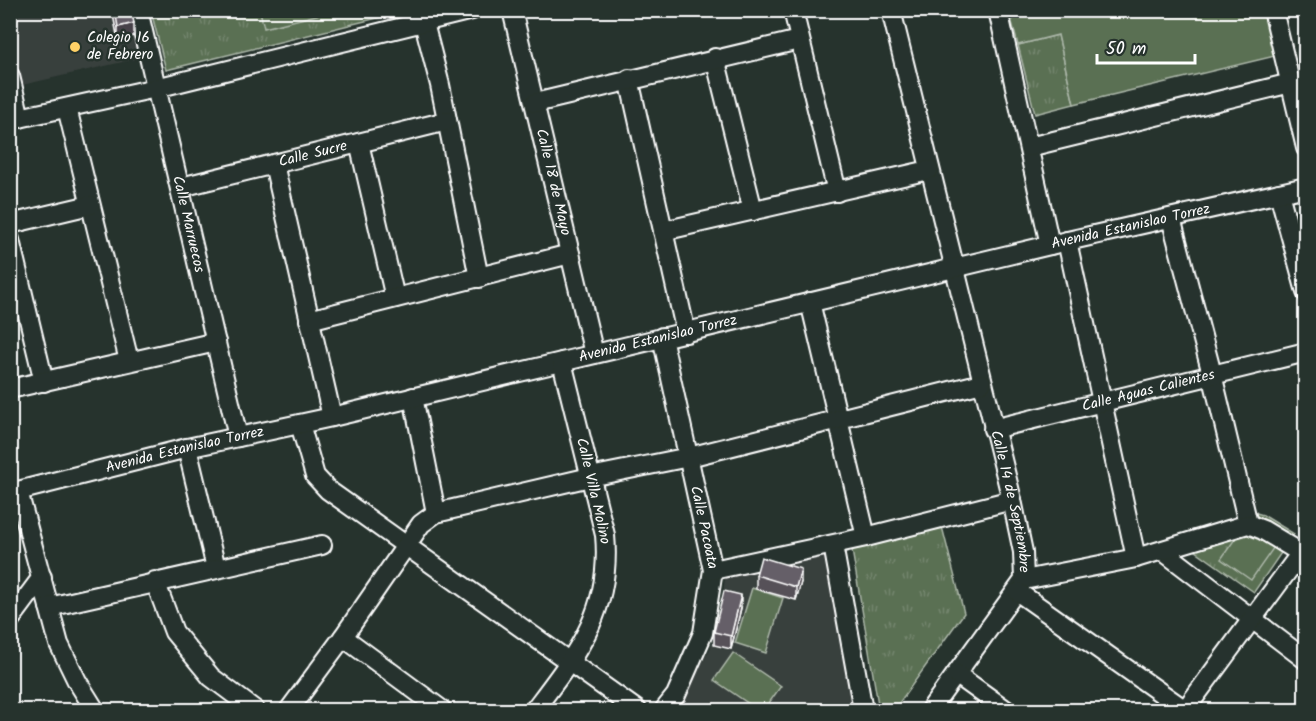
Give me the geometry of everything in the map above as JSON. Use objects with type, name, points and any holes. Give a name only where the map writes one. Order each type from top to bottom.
[{"type":"street","name":"Calle Marruecos","points":[[138,10],[238,437]]},
{"type":"street","points":[[10,76],[15,119],[156,88],[472,10]]},
{"type":"street","name":"Calle 18 de Mayo","points":[[512,10],[594,354]]},
{"type":"street","points":[[793,10],[837,192]]},
{"type":"street","name":"Calle 14 de Septiembre","points":[[891,10],[1023,552],[1021,586],[930,711]]},
{"type":"street","points":[[998,10],[1029,147],[1104,403],[1136,558]]},
{"type":"street","points":[[1273,10],[1305,148]]},
{"type":"street","points":[[424,23],[440,85],[479,278]]},
{"type":"street","points":[[535,103],[715,58],[799,40]]},
{"type":"street","points":[[715,58],[753,211]]},
{"type":"street","points":[[629,79],[686,333]]},
{"type":"street","points":[[1029,147],[1291,83]]},
{"type":"street","points":[[68,108],[129,361]]},
{"type":"street","name":"Calle Sucre","points":[[181,187],[447,121]]},
{"type":"street","points":[[359,143],[395,298]]},
{"type":"street","points":[[274,164],[332,417]]},
{"type":"street","points":[[663,231],[929,170]]},
{"type":"street","name":"Avenida Estanislao Torrez","points":[[14,492],[187,448],[332,417],[1058,243],[1305,187]]},
{"type":"street","points":[[1279,193],[1305,292]]},
{"type":"street","points":[[10,224],[90,205]]},
{"type":"street","points":[[1171,218],[1248,524]]},
{"type":"street","points":[[10,240],[44,382]]},
{"type":"street","points":[[309,320],[570,254]]},
{"type":"street","points":[[810,302],[866,537]]},
{"type":"street","name":"Calle Pacoata","points":[[662,337],[713,570],[703,633],[676,695],[664,711]]},
{"type":"street","points":[[10,389],[216,342]]},
{"type":"street","name":"Calle Aguas Calientes","points":[[993,429],[1305,352]]},
{"type":"street","name":"Calle Villa Molino","points":[[534,711],[586,636],[602,592],[607,559],[605,535],[562,362]]},
{"type":"street","points":[[289,711],[421,524],[436,513],[590,477],[689,457],[982,383]]},
{"type":"street","points":[[413,397],[436,513]]},
{"type":"street","points":[[300,424],[312,467],[320,484],[637,711]]},
{"type":"street","points":[[187,448],[216,568]]},
{"type":"street","points":[[14,492],[42,577],[59,644],[95,711]]},
{"type":"street","points":[[713,570],[832,545],[1012,500]]},
{"type":"street","points":[[1248,524],[1303,549],[1185,710],[1021,586],[1163,551],[1248,524]]},
{"type":"street","points":[[49,607],[155,581],[322,545]]},
{"type":"street","points":[[832,545],[863,711]]},
{"type":"street","points":[[1163,551],[1305,660]]},
{"type":"street","points":[[10,620],[42,577]]},
{"type":"street","points":[[155,581],[174,632],[211,677],[255,711]]},
{"type":"street","points":[[343,637],[442,711]]},
{"type":"street","points":[[956,674],[1006,711]]},
{"type":"shaded area","name":"Colegio 16 de Febrero","points":[[10,11],[128,11],[140,58],[22,85],[11,31]]},
{"type":"shaded area","points":[[824,544],[854,710],[697,710],[684,702],[683,698],[711,647],[722,606],[726,567]]},
{"type":"green space","points":[[151,11],[406,11],[166,70]]},
{"type":"green space","points":[[260,11],[321,11],[321,14],[264,28]]},
{"type":"green space","points":[[1009,11],[1269,11],[1279,55],[1074,104],[1058,35],[1018,45]]},
{"type":"green space","points":[[1058,35],[1074,104],[1035,114],[1018,45]]},
{"type":"green space","points":[[938,511],[964,613],[894,710],[879,710],[849,532]]},
{"type":"green space","points":[[1253,512],[1263,515],[1294,534],[1254,592],[1175,536],[1238,521]]},
{"type":"green space","points":[[1253,513],[1283,534],[1251,580],[1221,559]]},
{"type":"green space","points":[[752,588],[783,598],[766,653],[735,643]]},
{"type":"green space","points":[[733,653],[781,686],[764,710],[758,710],[714,680]]},
{"type":"building","points":[[115,10],[131,10],[134,23],[118,27]]},
{"type":"building","points":[[761,557],[801,569],[796,587],[756,575]]},
{"type":"building","points":[[724,591],[741,595],[731,636],[714,632]]},
{"type":"place","name":"Colegio 16 de Febrero","points":[[75,47]]}]
